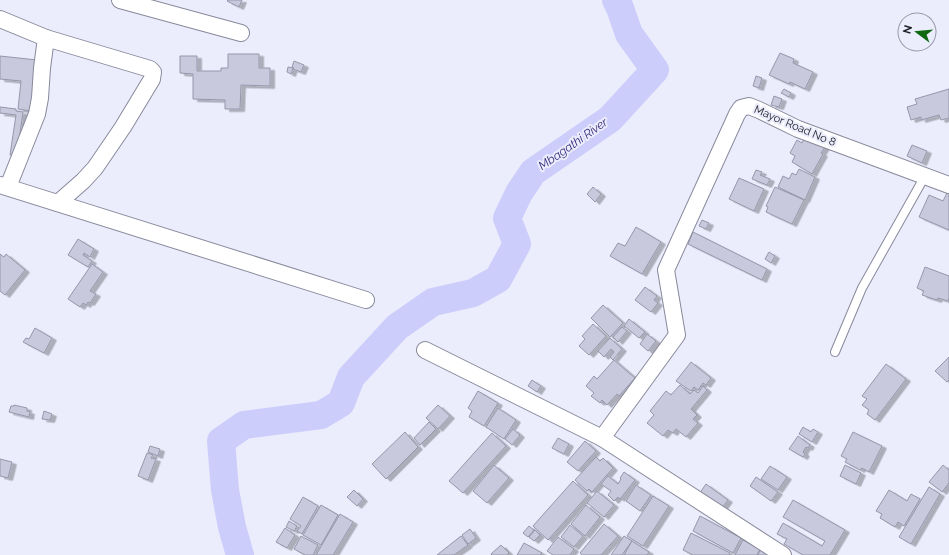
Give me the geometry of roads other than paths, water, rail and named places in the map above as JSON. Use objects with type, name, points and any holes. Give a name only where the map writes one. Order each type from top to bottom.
[{"type":"street","points":[[120,0],[240,33]]},
{"type":"street","points":[[0,19],[46,38],[150,69],[153,72],[152,79],[123,127],[95,168],[58,203]]},
{"type":"street","points":[[46,38],[38,114],[4,186],[366,300]]},
{"type":"street","name":"Mayor Road No 8","points":[[602,438],[677,335],[666,270],[741,108],[749,106],[798,129],[949,185]]},
{"type":"street","points":[[425,350],[602,438],[783,555]]},
{"type":"lane","points":[[835,352],[862,288],[925,176]]},
{"type":"waterway","name":"Mbagathi River","points":[[240,555],[232,527],[225,490],[221,441],[244,425],[321,415],[341,403],[351,377],[397,327],[433,302],[473,293],[498,279],[517,244],[507,218],[519,193],[533,172],[610,119],[655,70],[629,34],[616,0]]}]
